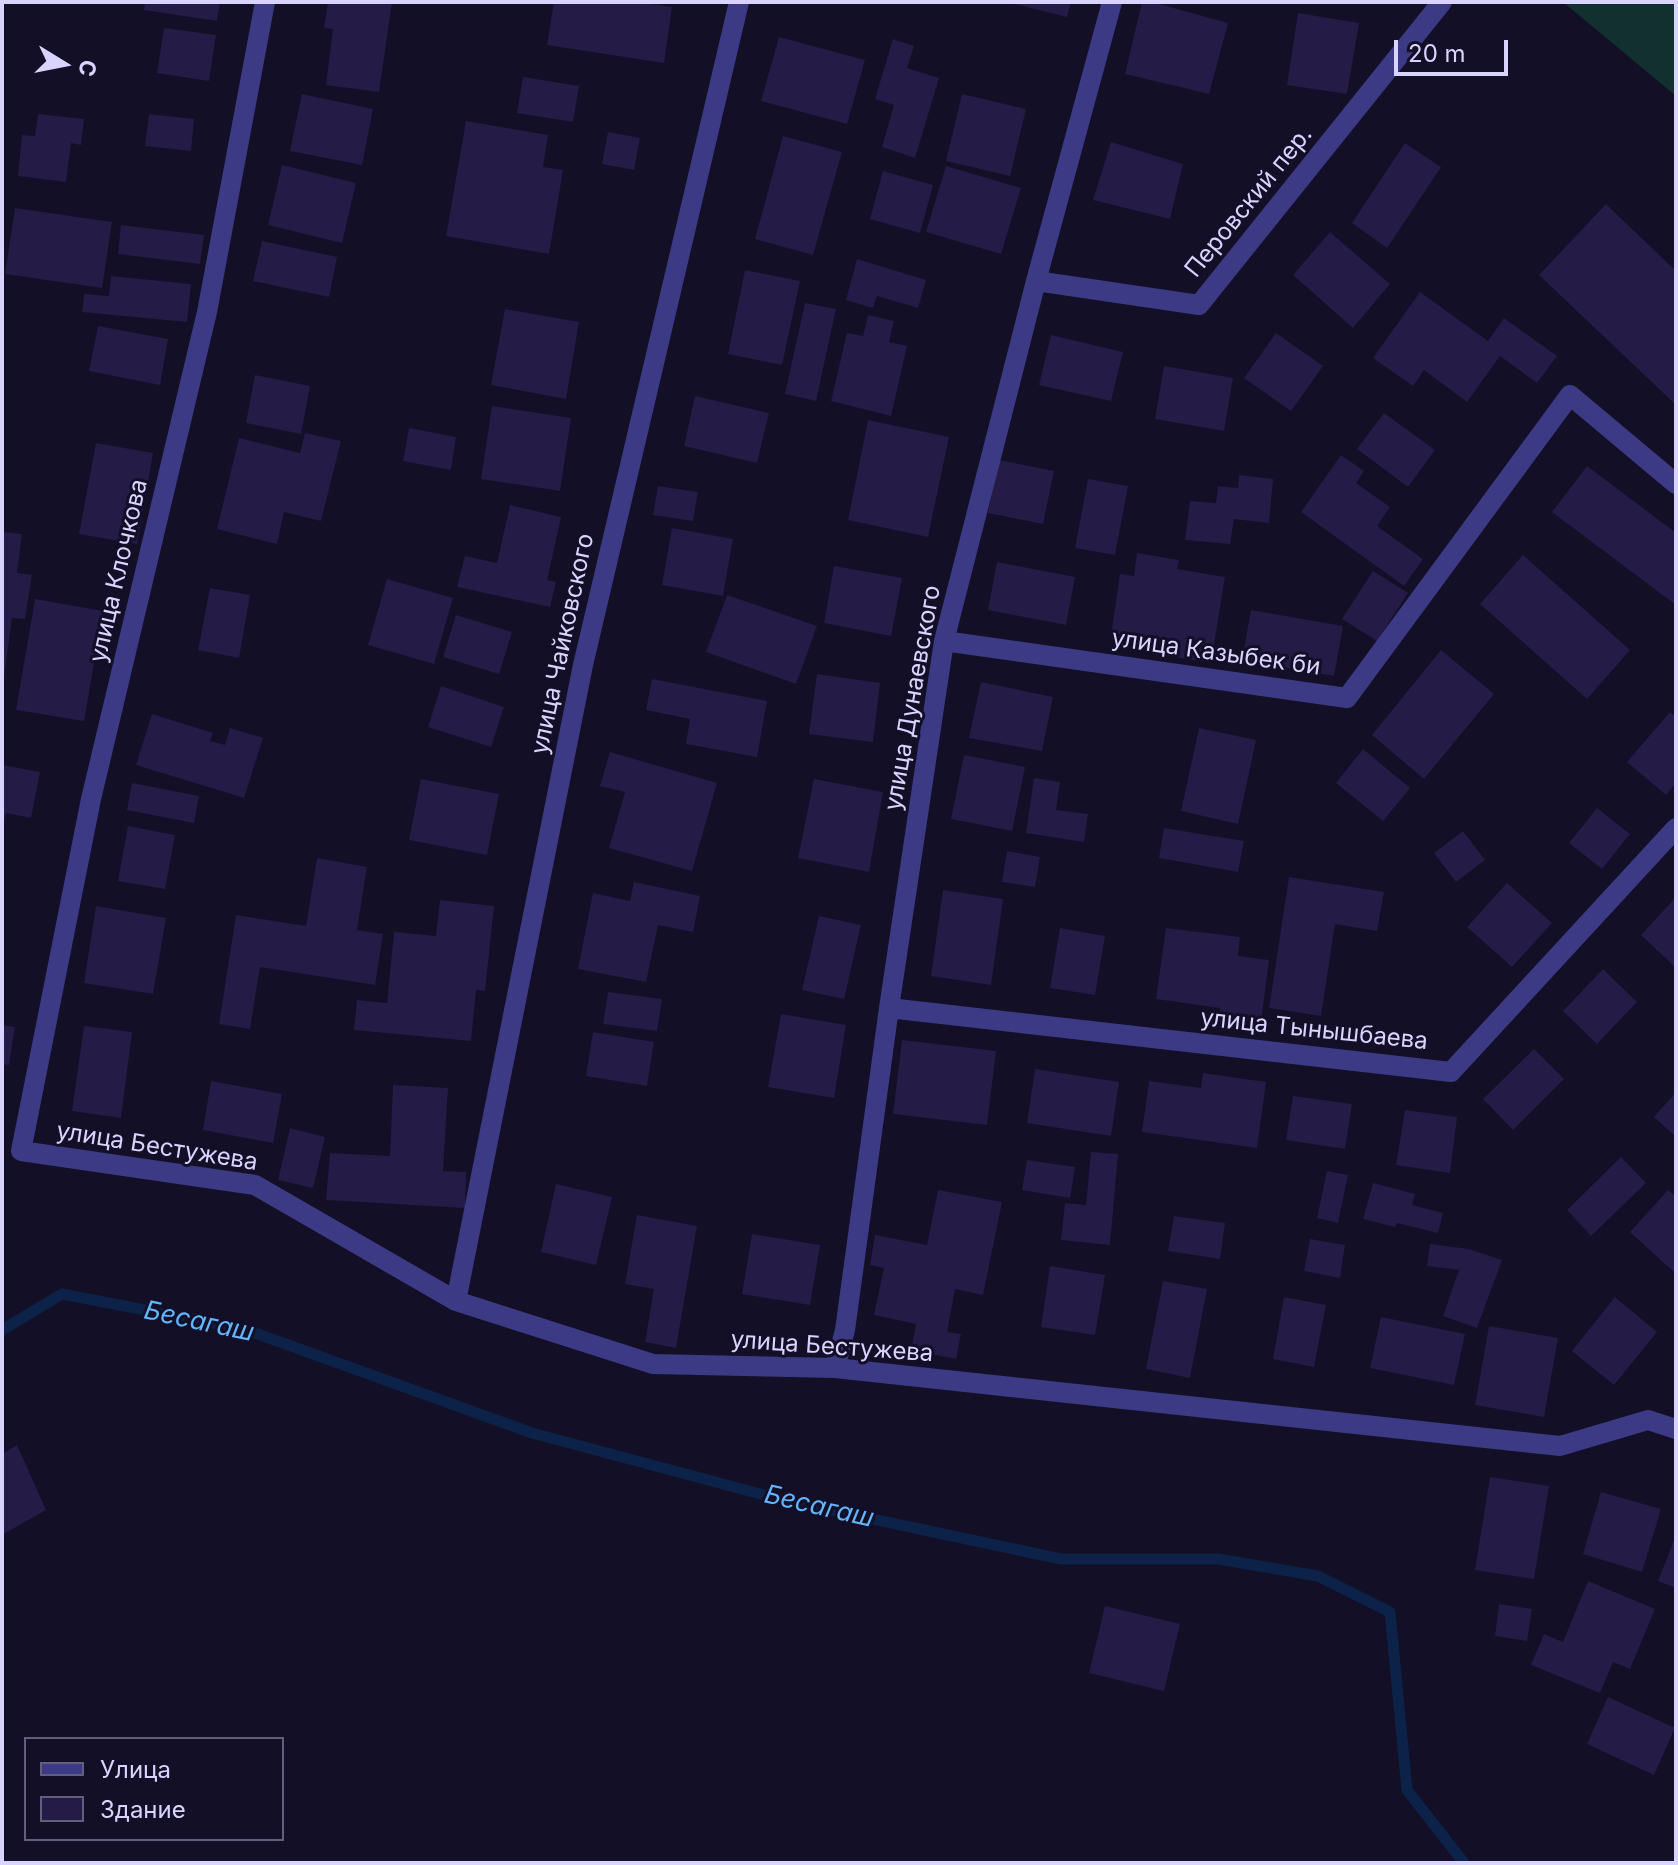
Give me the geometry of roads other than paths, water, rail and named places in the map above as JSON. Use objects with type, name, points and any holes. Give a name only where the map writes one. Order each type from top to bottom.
[{"type":"street","name":"улица Клочкова","points":[[21,1151],[91,799],[207,312],[265,2]]},
{"type":"street","name":"улица Чайковского","points":[[456,1301],[583,665],[739,2]]},
{"type":"street","name":"улица Дунаевского","points":[[835,1368],[845,1330],[944,641],[1036,281],[1112,2]]},
{"type":"street","name":"Перовский пер.","points":[[1036,281],[1199,305],[1442,2]]},
{"type":"street","name":"улица Казыбек би","points":[[944,641],[1347,698],[1570,395],[1676,484]]},
{"type":"street","name":"улица Тынышбаева","points":[[889,1008],[1451,1072],[1676,828]]},
{"type":"street","name":"улица Бестужева","points":[[21,1151],[255,1185],[456,1301],[653,1364],[835,1368],[1560,1446],[1648,1420],[1676,1429]]},
{"type":"waterway","name":"Бесагаш","points":[[2,1330],[62,1294],[244,1329],[532,1433],[783,1500],[1061,1559],[1218,1559],[1318,1576],[1390,1612],[1407,1790],[1464,1863]]}]
